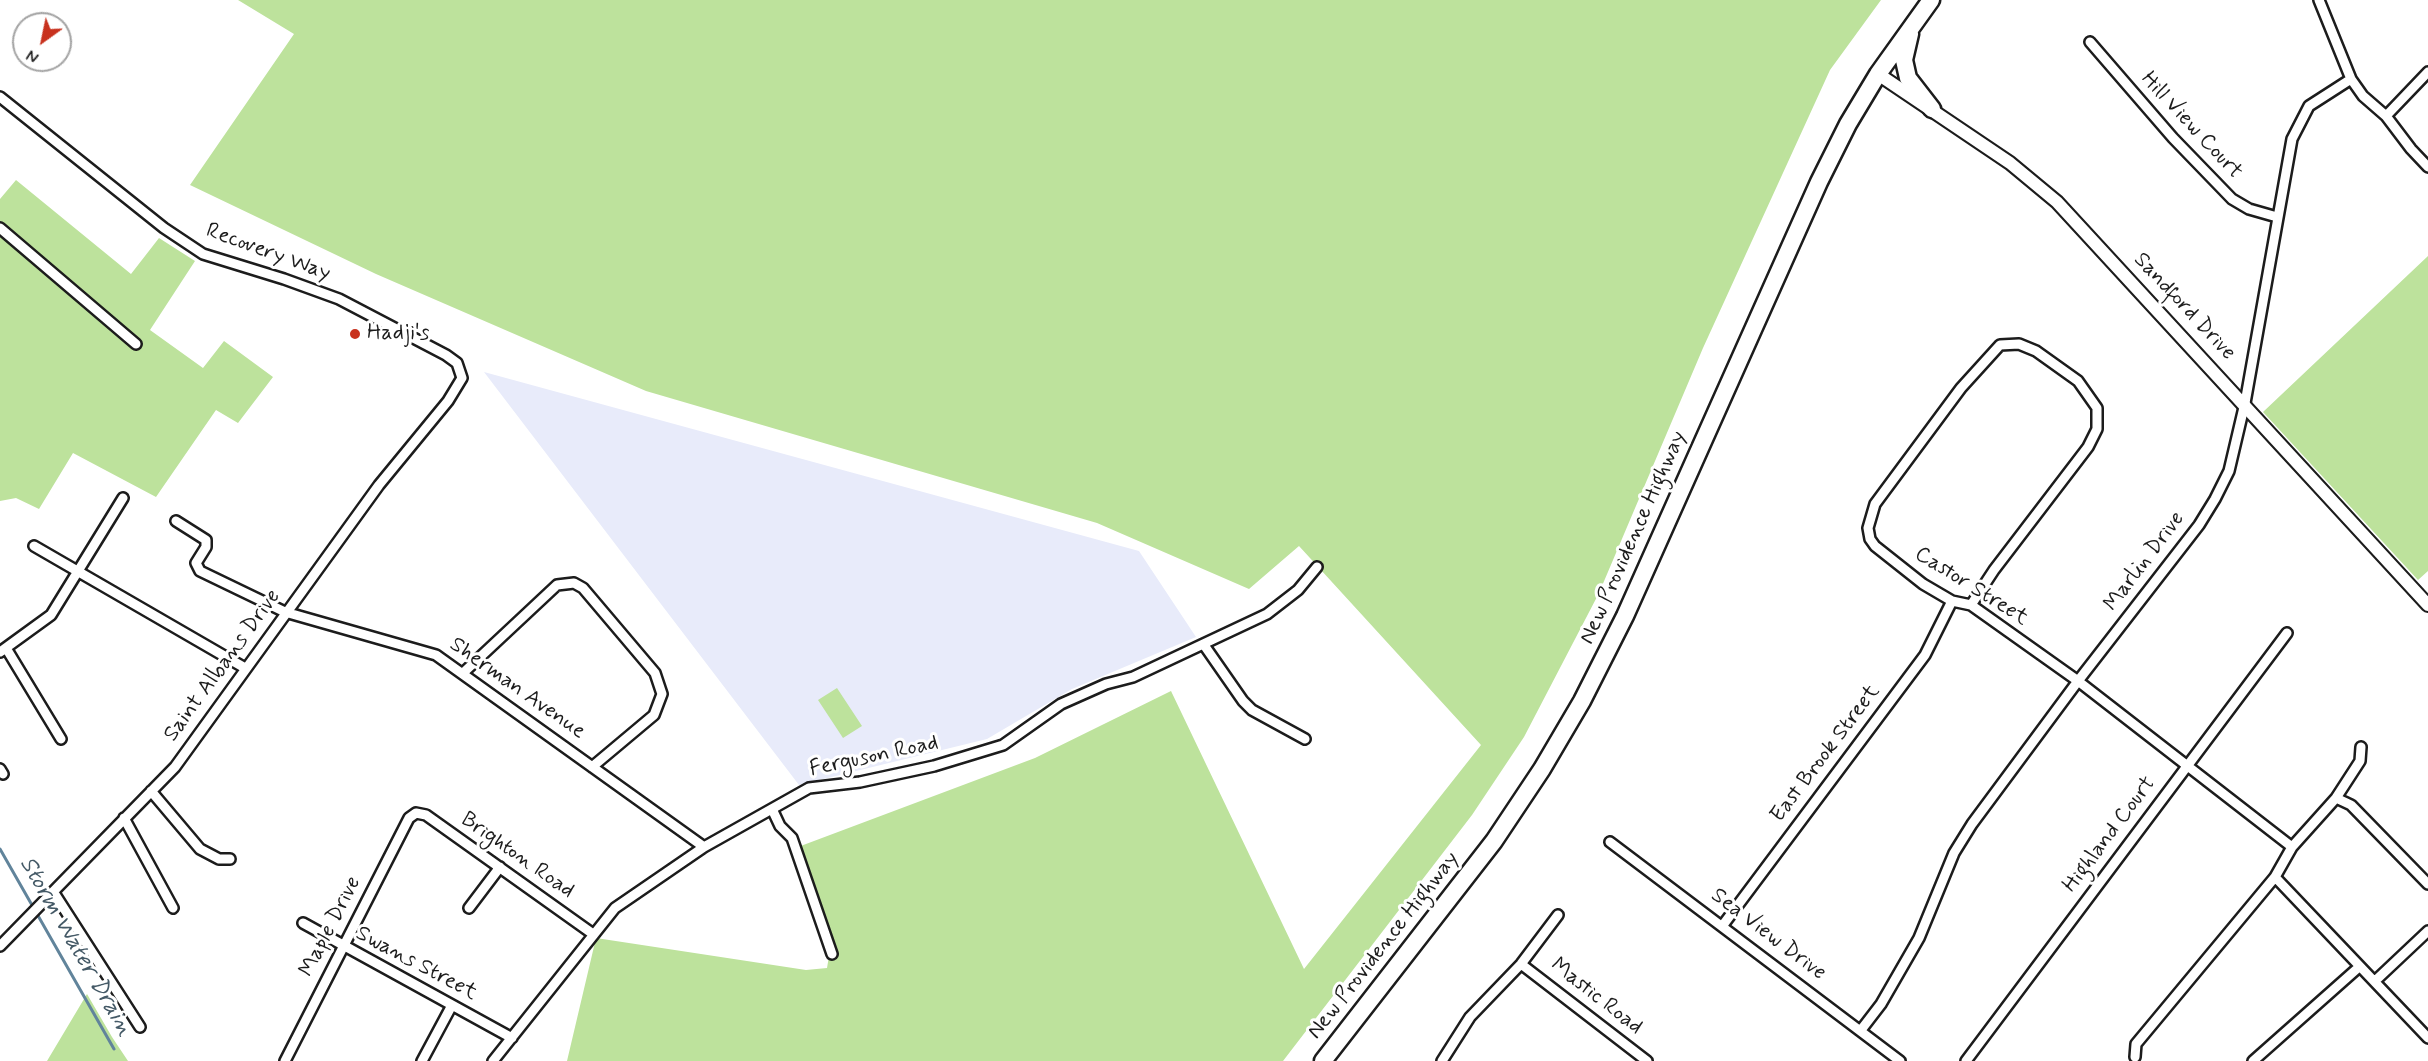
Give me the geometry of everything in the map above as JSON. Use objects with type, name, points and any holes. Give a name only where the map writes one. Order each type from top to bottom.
[{"type":"highway","name":"New Providence Highway","points":[[1323,1061],[1494,841],[1542,769],[1582,701],[1626,616],[1819,182],[1848,124],[1878,74],[1931,0]]},
{"type":"highway","points":[[1913,24],[1905,60],[1908,78],[1932,109]]},
{"type":"street","points":[[2319,0],[2351,79],[2362,96],[2386,116],[2411,149],[2428,166]]},
{"type":"street","name":"Hill View Court","points":[[2090,42],[2173,138],[2232,199],[2249,209],[2277,217]]},
{"type":"street","points":[[2386,116],[2428,72]]},
{"type":"street","name":"Sandford Drive","points":[[1878,74],[2010,163],[2057,202],[2245,403],[2428,605]]},
{"type":"street","name":"Marlin Drive","points":[[1861,1030],[1881,1004],[1904,966],[1919,938],[1954,853],[1972,824],[2078,681],[2199,525],[2215,499],[2229,471],[2245,403],[2292,139],[2309,106],[2319,97],[2351,79]]},
{"type":"street","name":"Recovery Way","points":[[0,97],[184,242],[203,254],[339,299],[383,320],[457,363],[462,378],[457,390]]},
{"type":"street","points":[[0,228],[136,344]]},
{"type":"street","name":"Castor Street","points":[[1971,605],[1988,578],[2088,447],[2097,429],[2098,417],[2092,399],[2078,381],[2036,351],[2019,344],[2000,345],[1975,370],[1875,504],[1868,528],[1875,546],[1923,584],[1952,601],[1971,605],[2078,681],[2292,847]]},
{"type":"street","name":"Saint Albans Drive","points":[[0,946],[175,766],[379,485],[457,390]]},
{"type":"street","points":[[61,739],[3,650],[51,615],[123,498]]},
{"type":"street","name":"Sherman Avenue","points":[[176,521],[206,540],[206,547],[196,563],[200,571],[285,612],[428,651],[463,673],[704,847]]},
{"type":"street","points":[[34,546],[245,668]]},
{"type":"street","name":"Ferguson Road","points":[[493,1061],[615,908],[704,847],[809,789],[860,782],[934,766],[1003,745],[1060,704],[1106,684],[1133,677],[1267,614],[1298,590],[1317,567]]},
{"type":"street","points":[[463,673],[557,585],[566,582],[583,588],[655,673],[662,694],[654,715],[592,767]]},
{"type":"street","name":"East Brook Street","points":[[1723,925],[1925,655],[1952,601]]},
{"type":"street","name":"Highland Court","points":[[1966,1061],[2287,633]]},
{"type":"street","points":[[1204,645],[1243,701],[1252,710],[1305,739]]},
{"type":"street","points":[[2135,1057],[2136,1044],[2275,877],[2292,847],[2336,798],[2360,761],[2363,751],[2361,747]]},
{"type":"street","points":[[151,791],[200,849],[219,860],[230,859]]},
{"type":"street","points":[[2336,798],[2351,805],[2428,884]]},
{"type":"street","points":[[771,808],[780,826],[792,838],[832,954]]},
{"type":"street","name":"Brighton Road","points":[[416,813],[426,815],[593,934]]},
{"type":"street","name":"Maple Drive","points":[[285,1061],[408,818],[416,813]]},
{"type":"street","points":[[124,818],[173,908]]},
{"type":"street","name":"Sea View Drive","points":[[1610,842],[1723,925],[1900,1061]]},
{"type":"street","points":[[469,908],[500,867]]},
{"type":"street","points":[[2275,877],[2428,1038]]},
{"type":"street","points":[[54,893],[140,1028]]},
{"type":"street","points":[[1442,1061],[1470,1017],[1521,964],[1558,915]]},
{"type":"street","name":"Swans Street","points":[[303,923],[512,1038]]},
{"type":"street","points":[[2375,981],[2428,931]]},
{"type":"street","name":"Mastic Road","points":[[1521,964],[1647,1061]]},
{"type":"street","points":[[2253,1061],[2359,967]]},
{"type":"street","points":[[422,1061],[452,1005]]},
{"type":"shaded area","points":[[484,372],[1139,551],[1196,637],[1072,689],[987,739],[799,785]]},
{"type":"green space","points":[[238,0],[1881,0],[1830,70],[1703,348],[1599,593],[1524,737],[1472,815],[1283,1061],[567,1061],[596,938],[806,970],[827,968],[830,950],[798,847],[1035,758],[1171,691],[1304,969],[1481,745],[1299,546],[1249,589],[1097,523],[646,391],[376,274],[190,185],[294,34]]},
{"type":"green space","points":[[16,180],[131,274],[159,238],[195,261],[150,330],[203,368],[224,341],[273,377],[238,423],[216,410],[156,497],[73,453],[39,509],[16,498],[0,501],[0,199]]},
{"type":"green space","points":[[2428,256],[2428,571],[2418,580],[2263,412]]},
{"type":"green space","points":[[837,688],[862,726],[843,738],[818,700]]},
{"type":"green space","points":[[87,994],[112,1037],[128,1061],[47,1061]]},
{"type":"waterway","name":"Storm Water Drain","points":[[0,849],[114,1049]]},
{"type":"place","name":"Hadji's","points":[[355,334]]}]
